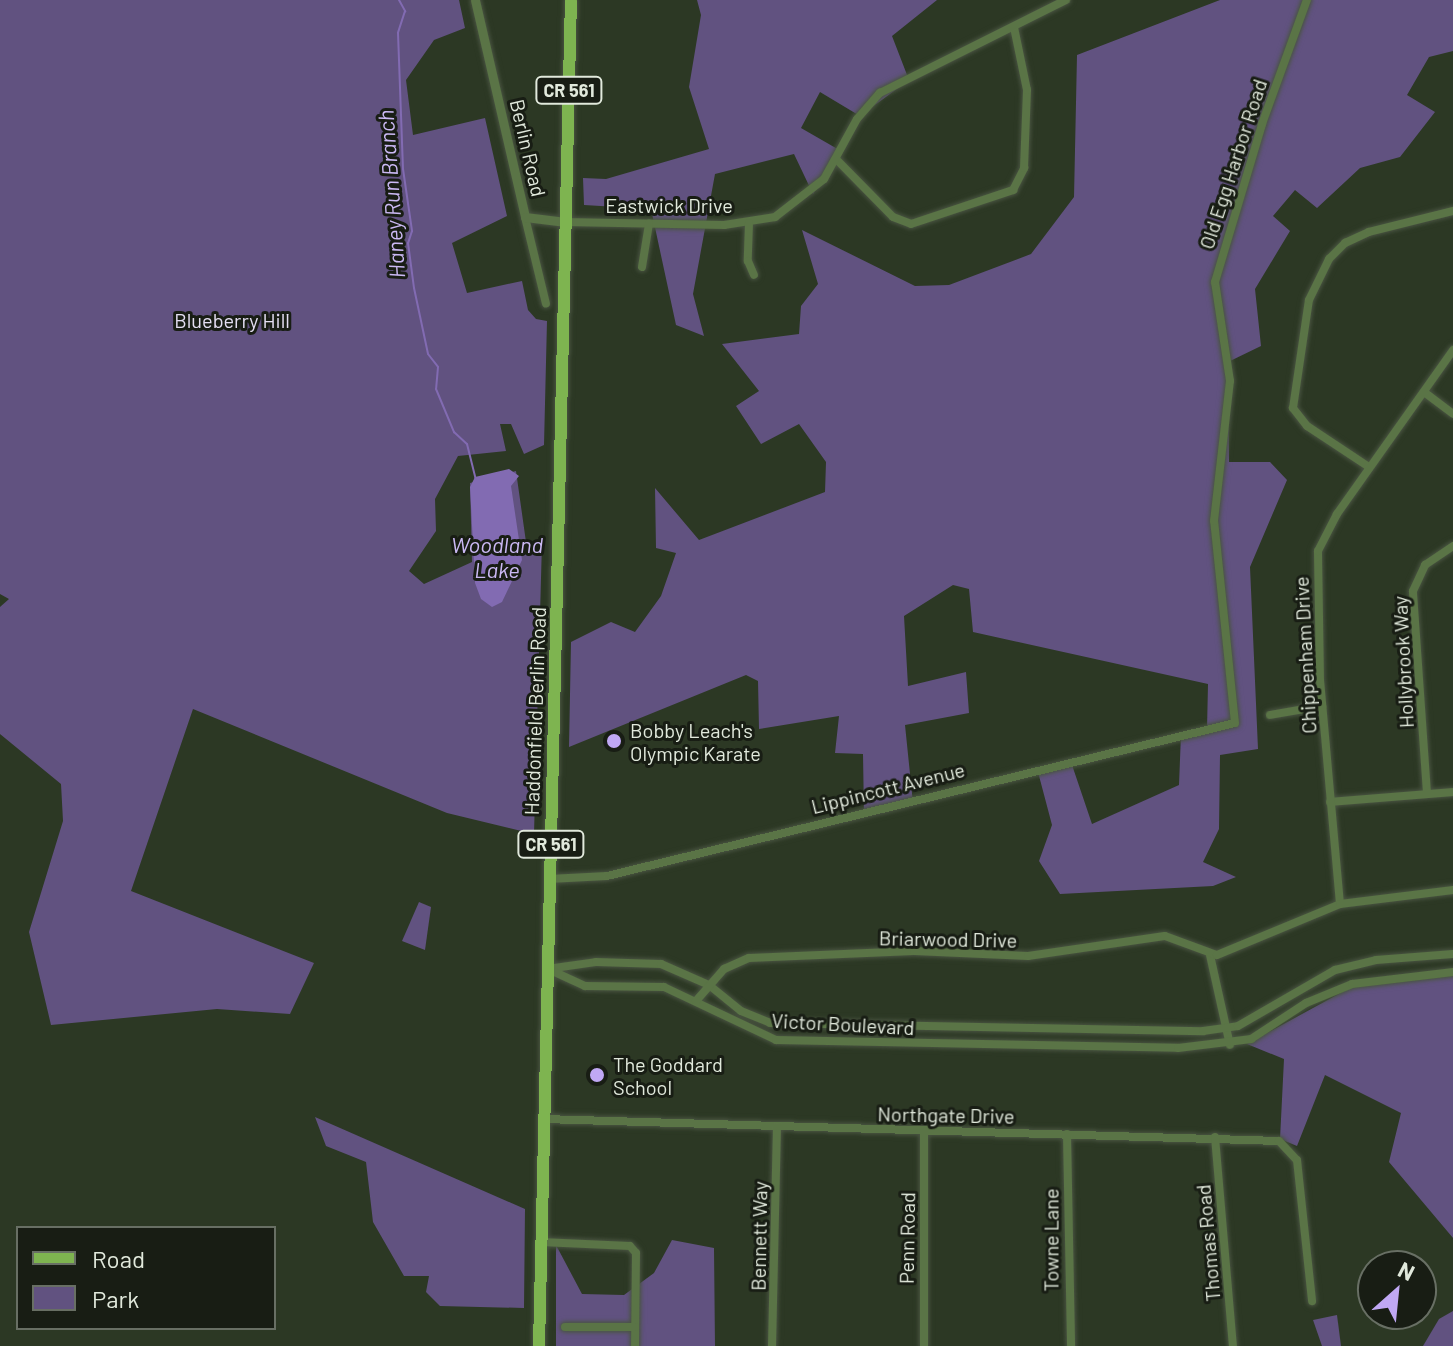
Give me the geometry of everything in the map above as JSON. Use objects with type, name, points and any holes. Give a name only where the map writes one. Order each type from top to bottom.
[{"type":"main road","name":"CR 561","points":[[564,222],[571,0]]},
{"type":"main road","name":"Haddonfield Berlin Road","points":[[539,1346],[564,222]]},
{"type":"street","name":"Berlin Road","points":[[475,0],[546,304]]},
{"type":"street","name":"Eastwick Drive","points":[[525,217],[564,222],[749,223],[791,209],[824,179],[857,119],[880,93],[1066,0]]},
{"type":"street","name":"Old Egg Harbor Road","points":[[1235,723],[1214,521],[1230,381],[1215,282],[1281,67],[1307,0]]},
{"type":"street","points":[[836,159],[893,217],[911,224],[1013,190],[1024,168],[1027,90],[1014,27]]},
{"type":"street","points":[[1369,467],[1307,426],[1293,408],[1309,300],[1329,259],[1345,243],[1369,232],[1453,211]]},
{"type":"street","points":[[749,223],[748,261],[754,275]]},
{"type":"street","points":[[642,267],[649,224]]},
{"type":"street","name":"Chippenham Drive","points":[[1340,904],[1322,706],[1318,551],[1369,467],[1453,350]]},
{"type":"street","points":[[1424,392],[1453,414]]},
{"type":"street","name":"Hollybrook Way","points":[[1427,793],[1413,591],[1425,565],[1453,546]]},
{"type":"street","points":[[1270,715],[1322,706]]},
{"type":"street","name":"Lippincott Avenue","points":[[549,879],[607,876],[1235,723]]},
{"type":"street","points":[[1330,802],[1453,792]]},
{"type":"street","points":[[1230,1045],[1210,955],[1340,904],[1453,890]]},
{"type":"street","name":"Briarwood Drive","points":[[696,1001],[731,964],[749,958],[914,951],[1028,956],[1165,936],[1210,955]]},
{"type":"street","name":"Victor Boulevard","points":[[547,969],[596,962],[647,962],[709,985],[741,1011],[770,1023],[1226,1029],[1283,998],[1360,963],[1453,954]]},
{"type":"street","name":"Victor Boulevard","points":[[547,969],[585,986],[655,985],[696,1001],[741,1028],[776,1040],[1230,1045],[1251,1039],[1323,994],[1352,984],[1453,972]]},
{"type":"street","points":[[1283,998],[1289,1015]]},
{"type":"street","name":"Northgate Drive","points":[[543,1119],[1215,1137],[1288,1144],[1297,1160],[1312,1301]]},
{"type":"street","name":"Bennett Way","points":[[772,1346],[777,1126]]},
{"type":"street","name":"Penn Road","points":[[924,1130],[924,1346]]},
{"type":"street","name":"Towne Lane","points":[[1067,1134],[1071,1346]]},
{"type":"street","name":"Thomas Road","points":[[1215,1137],[1233,1346]]},
{"type":"street","points":[[541,1242],[630,1246],[636,1253],[635,1346]]},
{"type":"street","points":[[565,1327],[635,1327]]},
{"type":"green space","name":"Blueberry Hill","points":[[0,0],[459,0],[465,28],[434,40],[406,80],[413,135],[485,118],[507,216],[452,243],[467,293],[522,281],[528,310],[536,319],[547,321],[544,445],[524,454],[511,424],[500,424],[506,451],[458,456],[435,499],[436,531],[409,571],[424,584],[472,562],[470,483],[516,471],[526,542],[542,542],[534,834],[447,813],[193,709],[131,891],[314,963],[290,1014],[217,1009],[51,1025],[29,932],[63,821],[61,784],[0,734],[0,607],[9,599],[0,594]]},
{"type":"green space","points":[[697,0],[937,0],[892,36],[909,80],[860,116],[820,92],[801,128],[841,151],[813,194],[794,154],[715,174],[693,294],[704,336],[676,325],[651,209],[584,205],[583,178],[606,179],[709,149],[689,87],[701,15]]},
{"type":"green space","points":[[1220,0],[1453,0],[1453,51],[1429,57],[1407,95],[1435,112],[1400,157],[1360,168],[1317,208],[1295,190],[1273,216],[1290,231],[1255,289],[1261,346],[1228,362],[1229,462],[1270,462],[1287,480],[1250,567],[1258,749],[1220,755],[1219,829],[1203,862],[1236,877],[1213,886],[1060,894],[1039,861],[1052,825],[1038,772],[1071,762],[1092,824],[1179,785],[1181,734],[1207,729],[1208,684],[973,632],[969,589],[953,585],[904,616],[908,686],[966,672],[969,713],[905,725],[913,803],[864,815],[863,754],[835,753],[839,716],[759,729],[758,681],[746,675],[569,747],[571,642],[611,622],[635,632],[661,596],[676,553],[656,548],[655,488],[699,540],[825,492],[826,462],[799,424],[761,444],[736,406],[759,391],[722,344],[799,334],[801,306],[818,284],[802,230],[915,286],[949,285],[1031,254],[1074,197],[1077,55]]},
{"type":"green space","points":[[419,902],[431,907],[425,950],[402,941]]},
{"type":"green space","points":[[1453,975],[1453,1238],[1389,1162],[1401,1113],[1325,1075],[1297,1146],[1280,1139],[1284,1059],[1247,1044],[1357,984]]},
{"type":"green space","points":[[315,1117],[525,1209],[524,1308],[440,1306],[426,1292],[429,1276],[404,1276],[373,1222],[366,1162],[326,1146]]},
{"type":"green space","points":[[672,1240],[714,1248],[715,1346],[556,1346],[556,1245],[582,1294],[624,1295],[654,1273]]},
{"type":"green space","points":[[1453,1311],[1453,1346],[1423,1346],[1432,1330],[1437,1330],[1439,1319]]},
{"type":"green space","points":[[1337,1315],[1341,1346],[1322,1346],[1313,1320]]},
{"type":"water","name":"Woodland Lake","points":[[509,469],[519,476],[511,486],[522,560],[502,602],[492,607],[481,599],[475,583],[470,487],[475,477]]},
{"type":"waterway","name":"Haney Run Branch","points":[[399,0],[405,11],[398,33],[403,169],[412,231],[408,243],[414,288],[428,354],[438,367],[436,389],[454,432],[467,444],[476,479]]},
{"type":"place","name":"Bobby Leach's Olympic Karate","points":[[614,741]]},
{"type":"place","name":"The Goddard School","points":[[597,1075]]}]
